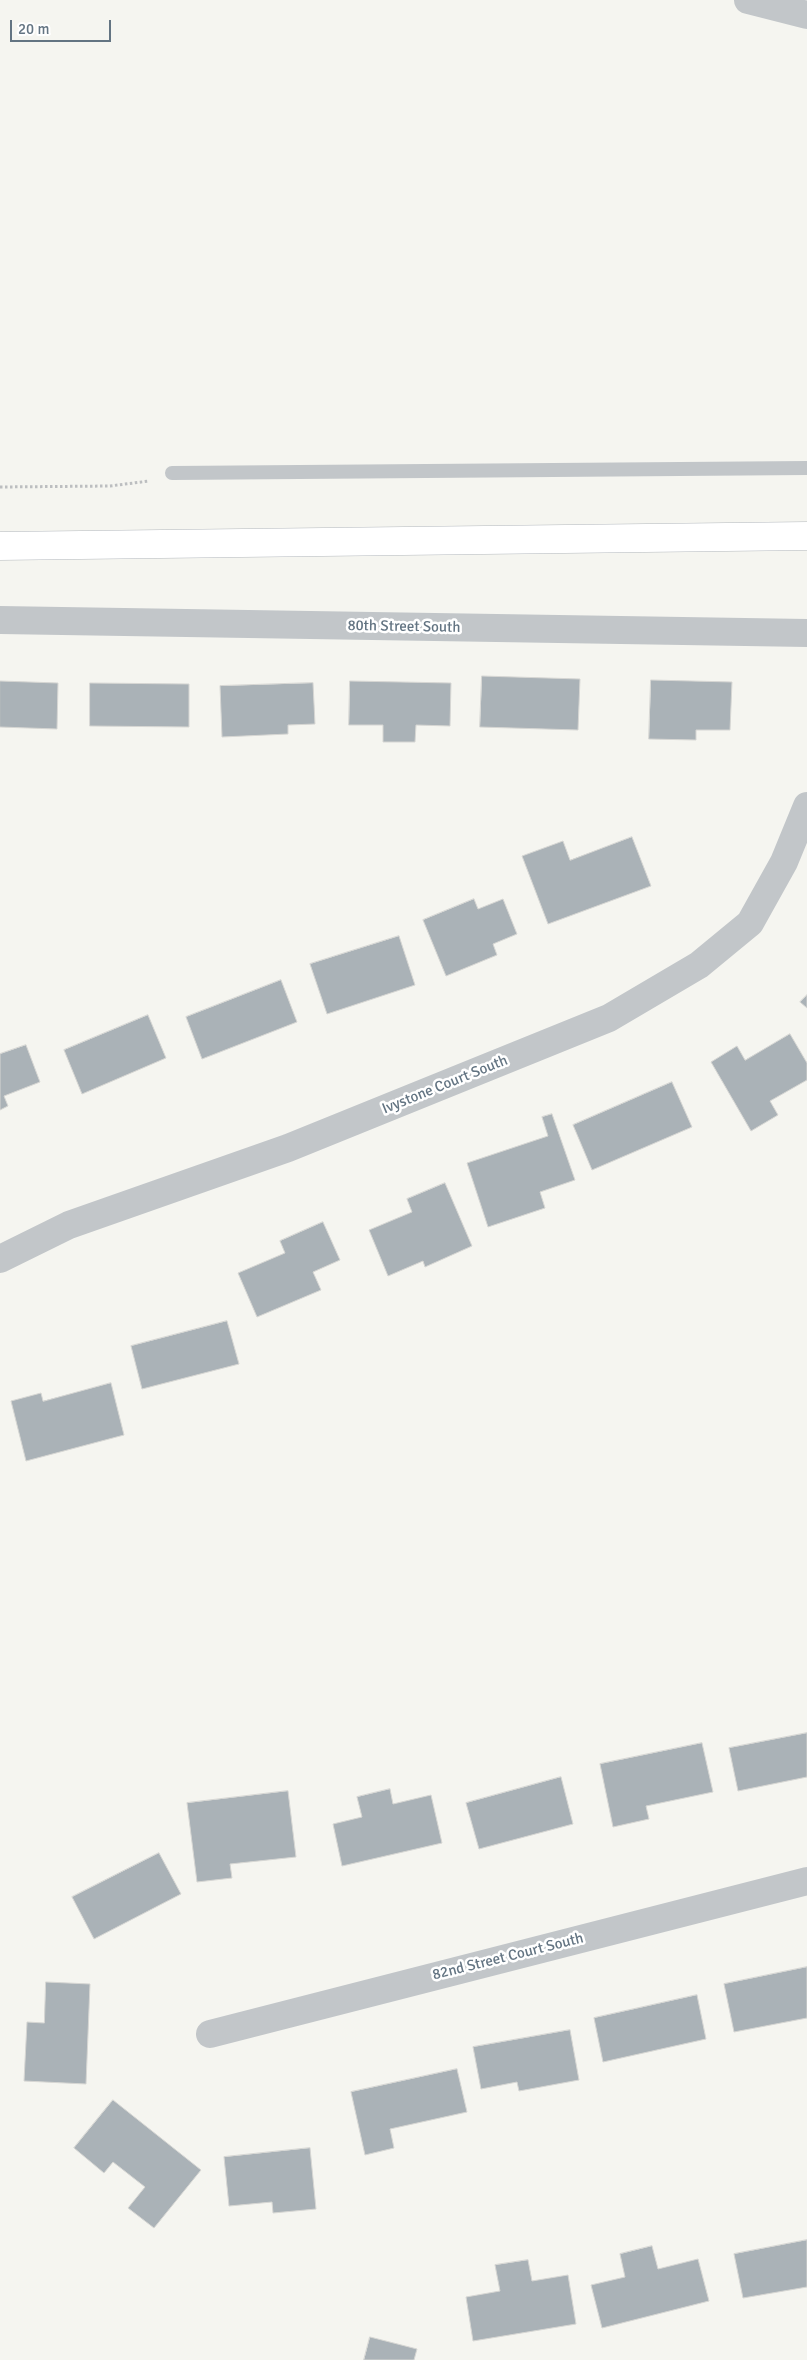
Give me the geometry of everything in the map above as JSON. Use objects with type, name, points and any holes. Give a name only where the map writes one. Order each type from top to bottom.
[{"type":"main road","points":[[0,546],[807,536]]},
{"type":"street","points":[[748,0],[807,15]]},
{"type":"street","name":"80th Street South","points":[[0,620],[807,633]]},
{"type":"street","name":"Ivystone Court South","points":[[0,1259],[70,1225],[288,1148],[609,1018],[699,965],[750,923],[784,862],[807,806]]},
{"type":"street","name":"82nd Street Court South","points":[[210,2034],[807,1881]]},
{"type":"lane","points":[[172,473],[807,468]]},
{"type":"path","points":[[0,487],[110,486],[144,482],[172,473]]},
{"type":"building","points":[[482,676],[580,679],[578,730],[480,727]]},
{"type":"building","points":[[651,680],[732,682],[730,730],[696,730],[696,740],[649,739]]},
{"type":"building","points":[[0,681],[58,683],[57,729],[0,727]]},
{"type":"building","points":[[350,681],[451,683],[450,726],[416,725],[415,742],[383,742],[383,725],[349,725]]},
{"type":"building","points":[[90,683],[189,684],[189,727],[90,726]]},
{"type":"building","points":[[313,683],[315,724],[288,725],[288,734],[222,737],[220,686]]},
{"type":"building","points":[[632,837],[651,886],[548,924],[522,856],[563,841],[570,860]]},
{"type":"building","points":[[474,899],[478,909],[503,899],[517,934],[493,944],[497,955],[446,976],[423,920]]},
{"type":"building","points":[[399,936],[415,985],[327,1014],[310,964]]},
{"type":"building","points":[[281,980],[297,1022],[202,1059],[186,1017]]},
{"type":"building","points":[[807,995],[807,1008],[800,1002]]},
{"type":"building","points":[[148,1015],[166,1058],[82,1094],[64,1050]]},
{"type":"building","points":[[790,1034],[807,1063],[807,1080],[770,1101],[778,1115],[751,1131],[711,1062],[737,1046],[745,1060]]},
{"type":"building","points":[[26,1045],[40,1082],[4,1096],[8,1106],[0,1110],[0,1054]]},
{"type":"building","points":[[672,1082],[692,1127],[592,1170],[573,1125]]},
{"type":"building","points":[[552,1114],[575,1180],[540,1192],[545,1208],[488,1227],[467,1163],[548,1136],[542,1117]]},
{"type":"building","points":[[445,1183],[472,1246],[425,1267],[423,1261],[388,1276],[369,1230],[412,1212],[407,1199]]},
{"type":"building","points":[[323,1222],[340,1260],[313,1272],[321,1290],[257,1317],[238,1273],[285,1253],[280,1241]]},
{"type":"building","points":[[227,1321],[239,1364],[142,1389],[131,1346]]},
{"type":"building","points":[[111,1383],[124,1435],[26,1461],[11,1401],[41,1393],[43,1401]]},
{"type":"building","points":[[807,1733],[807,1777],[738,1791],[729,1748]]},
{"type":"building","points":[[702,1743],[713,1792],[646,1806],[649,1819],[613,1827],[600,1764]]},
{"type":"building","points":[[561,1777],[573,1824],[479,1849],[466,1803]]},
{"type":"building","points":[[390,1789],[393,1804],[431,1795],[442,1843],[342,1866],[333,1824],[362,1817],[357,1797]]},
{"type":"building","points":[[288,1791],[296,1857],[230,1864],[232,1878],[197,1882],[187,1803]]},
{"type":"building","points":[[159,1853],[181,1894],[94,1939],[72,1897]]},
{"type":"building","points":[[807,1967],[807,2018],[734,2032],[724,1984]]},
{"type":"building","points":[[46,1982],[90,1984],[86,2084],[24,2081],[27,2022],[44,2023]]},
{"type":"building","points":[[697,1995],[706,2039],[603,2062],[594,2018]]},
{"type":"building","points":[[570,2030],[579,2080],[519,2091],[517,2082],[481,2089],[473,2047]]},
{"type":"building","points":[[457,2069],[467,2112],[390,2129],[394,2148],[365,2155],[351,2092]]},
{"type":"building","points":[[113,2100],[201,2170],[154,2228],[128,2208],[145,2187],[113,2162],[104,2173],[74,2148]]},
{"type":"building","points":[[310,2148],[316,2209],[273,2213],[272,2202],[229,2206],[224,2157]]},
{"type":"building","points":[[807,2240],[807,2287],[743,2298],[734,2254]]},
{"type":"building","points":[[652,2246],[658,2269],[698,2259],[709,2301],[602,2328],[591,2285],[625,2277],[620,2254]]},
{"type":"building","points":[[528,2260],[532,2281],[568,2275],[576,2324],[473,2341],[466,2297],[500,2291],[495,2265]]},
{"type":"building","points":[[370,2337],[417,2349],[414,2360],[364,2360]]}]
